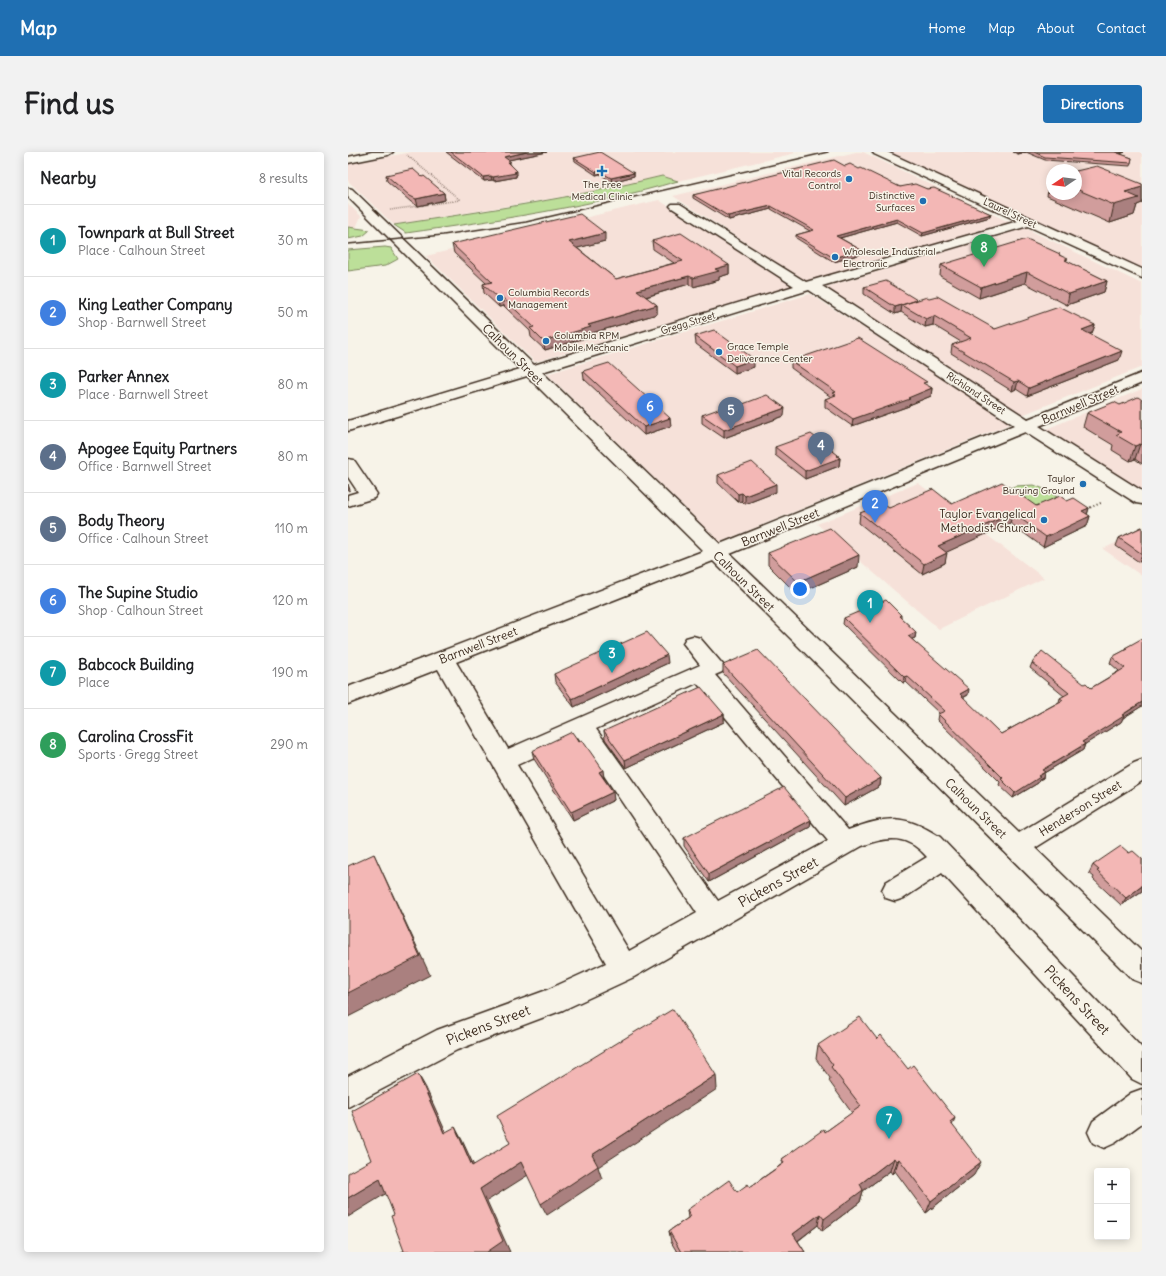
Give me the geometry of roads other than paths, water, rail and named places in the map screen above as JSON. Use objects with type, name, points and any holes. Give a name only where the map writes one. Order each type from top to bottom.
[{"type":"street","points":[[348,160],[388,152]]},
{"type":"street","name":"Laurel Street","points":[[878,152],[1142,274]]},
{"type":"street","name":"Calhoun Street","points":[[348,191],[1142,970]]},
{"type":"street","name":"Richland Street","points":[[676,206],[808,286],[1142,499]]},
{"type":"street","name":"Gregg Street","points":[[348,426],[531,372],[808,286],[1029,222]]},
{"type":"street","name":"Barnwell Street","points":[[348,696],[716,553],[1142,378]]},
{"type":"street","points":[[348,464],[368,494],[348,501]]},
{"type":"street","points":[[503,761],[714,667],[692,643]]},
{"type":"street","points":[[443,659],[624,968]]},
{"type":"street","points":[[701,673],[845,844]]},
{"type":"street","points":[[582,726],[714,917]]},
{"type":"street","name":"Henderson Street","points":[[1017,847],[1142,769]]},
{"type":"street","name":"Pickens Street","points":[[348,1092],[447,1040],[553,1001],[624,968],[845,844],[868,833],[892,827],[919,836],[931,844],[1142,1069]]},
{"type":"street","points":[[895,890],[944,859]]},
{"type":"street","points":[[1104,1132],[1142,1104]]},
{"type":"railway","points":[[348,244],[443,235],[526,222],[828,152]]},
{"type":"place","name":"The Free Medical Clinic","points":[[602,171]]},
{"type":"place","name":"Vital Records Control","points":[[849,179]]},
{"type":"place","name":"Distinctive Surfaces","points":[[923,201]]},
{"type":"place","name":"Wholesale Industrial Electronic","points":[[835,257]]},
{"type":"place","name":"Carolina CrossFit","points":[[984,267]]},
{"type":"place","name":"Columbia Records Management","points":[[500,298]]},
{"type":"place","name":"Columbia RPM Mobile Mechanic","points":[[546,341]]},
{"type":"place","name":"Grace Temple Deliverance Center","points":[[719,352]]},
{"type":"place","name":"The Supine Studio","points":[[650,426]]},
{"type":"place","name":"Body Theory","points":[[731,430]]},
{"type":"place","name":"Apogee Equity Partners","points":[[821,465]]},
{"type":"place","name":"Taylor Burying Ground","points":[[1083,484]]},
{"type":"place","name":"Taylor Evangelical Methodist Church","points":[[1044,520]]},
{"type":"place","name":"King Leather Company","points":[[875,523]]},
{"type":"place","name":"Townpark at Bull Street","points":[[870,623]]},
{"type":"place","name":"Parker Annex","points":[[612,673]]},
{"type":"place","name":"Babcock Building","points":[[889,1139]]}]
